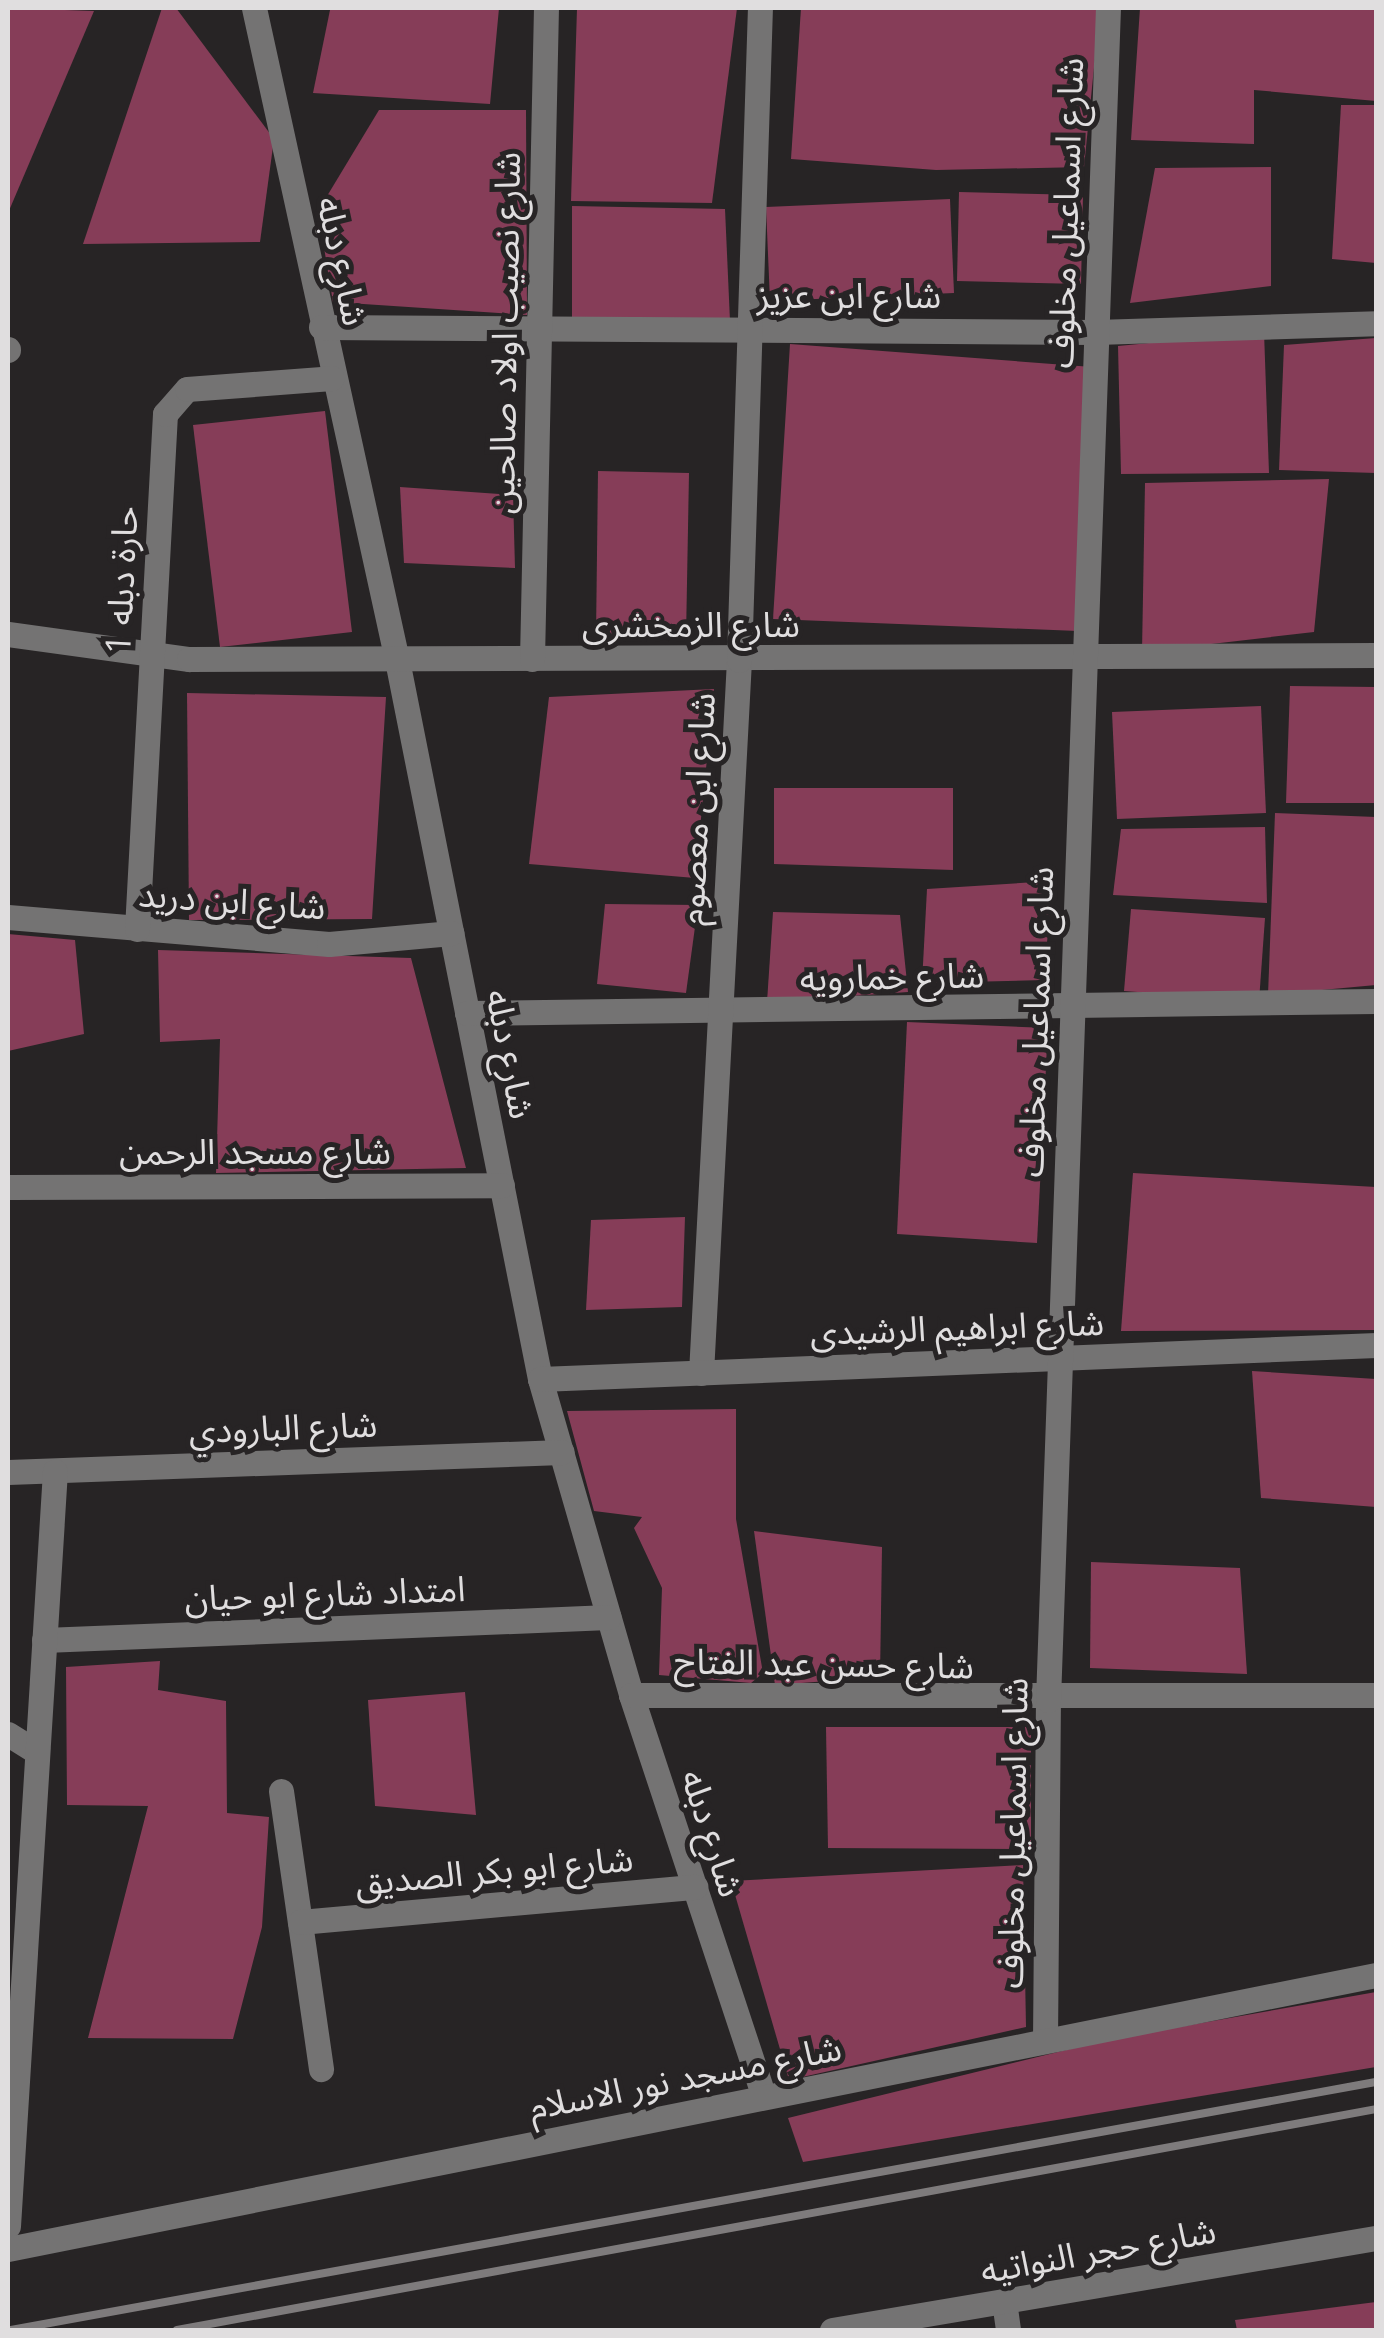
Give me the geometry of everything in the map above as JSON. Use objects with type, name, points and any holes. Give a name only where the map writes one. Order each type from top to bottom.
[{"type":"street","name":"شارع دبله","points":[[254,8],[332,378],[397,660],[540,1378],[631,1696],[764,2096]]},
{"type":"street","name":"شارع نصيب اولاد صالحين","points":[[532,660],[546,8]]},
{"type":"street","name":"شارع ابن معصوم","points":[[701,1373],[739,660],[760,8]]},
{"type":"street","name":"شارع اسماعيل مخلوف","points":[[1045,2040],[1048,1700],[1108,8]]},
{"type":"street","name":"شارع ابن عزيز","points":[[321,327],[1096,332],[1376,323]]},
{"type":"street","name":"حارة دبله 1","points":[[138,929],[165,414],[187,389],[332,378]]},
{"type":"street","name":"شارع الزمخشرى","points":[[8,634],[152,656],[397,660],[1376,655]]},
{"type":"street","name":"شارع ابن دريد","points":[[8,917],[328,944],[452,933]]},
{"type":"street","name":"شارع خمارويه","points":[[467,1013],[1070,1008],[1376,1000]]},
{"type":"street","name":"شارع مسجد الرحمن","points":[[8,1186],[502,1184]]},
{"type":"street","name":"شارع ابراهيم الرشيدى","points":[[540,1378],[1376,1344]]},
{"type":"street","name":"شارع البارودي","points":[[8,1472],[562,1452]]},
{"type":"street","points":[[8,2226],[54,1470]]},
{"type":"street","name":"امتداد شارع ابو حيان","points":[[44,1640],[609,1616]]},
{"type":"street","name":"شارع حسن عبد الفتاح","points":[[631,1696],[1048,1700],[1376,1695]]},
{"type":"street","points":[[8,1734],[37,1752]]},
{"type":"street","points":[[281,1791],[320,2068]]},
{"type":"street","name":"شارع ابو بكر الصديق","points":[[300,1922],[695,1887]]},
{"type":"street","name":"شارع مسجد نور الاسلام","points":[[8,2248],[1376,1975]]},
{"type":"street","name":"شارع حجر النواتيه","points":[[832,2330],[1376,2238]]},
{"type":"street","points":[[1004,2301],[1008,2330]]},
{"type":"building","points":[[8,8],[94,11],[8,213]]},
{"type":"building","points":[[162,8],[176,8],[274,139],[260,242],[83,244]]},
{"type":"building","points":[[499,8],[490,104],[313,93],[330,10]]},
{"type":"building","points":[[577,8],[737,8],[712,203],[571,201]]},
{"type":"building","points":[[801,8],[1100,8],[1084,167],[936,170],[791,159]]},
{"type":"building","points":[[1140,8],[1376,8],[1376,101],[1254,90],[1254,144],[1131,140]]},
{"type":"building","points":[[1341,105],[1376,105],[1376,263],[1332,259]]},
{"type":"building","points":[[379,110],[526,110],[527,315],[333,302],[318,211]]},
{"type":"building","points":[[1271,167],[1271,286],[1130,303],[1155,168]]},
{"type":"building","points":[[959,192],[1083,195],[1081,284],[957,281]]},
{"type":"building","points":[[950,199],[954,293],[770,301],[766,207]]},
{"type":"building","points":[[572,206],[725,209],[730,321],[572,320]]},
{"type":"building","points":[[1264,332],[1269,473],[1121,474],[1118,346]]},
{"type":"building","points":[[1376,338],[1376,473],[1279,470],[1284,345]]},
{"type":"building","points":[[790,344],[1092,367],[1078,631],[773,619]]},
{"type":"building","points":[[325,411],[352,632],[220,647],[193,425]]},
{"type":"building","points":[[598,471],[689,473],[686,638],[596,637]]},
{"type":"building","points":[[1329,479],[1314,632],[1142,652],[1145,483]]},
{"type":"building","points":[[400,487],[513,495],[515,568],[404,563]]},
{"type":"building","points":[[1290,686],[1376,687],[1376,803],[1286,803]]},
{"type":"building","points":[[714,689],[695,878],[529,864],[549,697]]},
{"type":"building","points":[[187,693],[386,697],[372,919],[189,920]]},
{"type":"building","points":[[1261,706],[1266,813],[1117,819],[1112,712]]},
{"type":"building","points":[[774,788],[953,788],[953,870],[774,864]]},
{"type":"building","points":[[1275,813],[1376,817],[1376,985],[1268,995]]},
{"type":"building","points":[[1265,827],[1267,903],[1113,895],[1121,829]]},
{"type":"building","points":[[1052,881],[1044,980],[922,983],[927,889]]},
{"type":"building","points":[[605,904],[698,905],[686,993],[597,984]]},
{"type":"building","points":[[1131,909],[1265,918],[1259,1001],[1124,991]]},
{"type":"building","points":[[773,912],[900,915],[908,992],[767,1002]]},
{"type":"building","points":[[8,934],[75,940],[84,1034],[8,1051]]},
{"type":"building","points":[[158,950],[411,958],[466,1168],[216,1173],[220,1039],[160,1042]]},
{"type":"building","points":[[907,1022],[1048,1028],[1037,1243],[897,1234]]},
{"type":"building","points":[[1133,1173],[1376,1187],[1376,1330],[1121,1331]]},
{"type":"building","points":[[685,1217],[682,1307],[586,1310],[591,1220]]},
{"type":"building","points":[[1252,1371],[1376,1379],[1376,1507],[1261,1498]]},
{"type":"building","points":[[736,1409],[736,1519],[763,1673],[751,1683],[659,1675],[662,1588],[634,1528],[642,1517],[594,1511],[567,1411]]},
{"type":"building","points":[[754,1531],[882,1547],[880,1677],[775,1685]]},
{"type":"building","points":[[1091,1562],[1240,1568],[1247,1674],[1090,1668]]},
{"type":"building","points":[[160,1661],[158,1690],[226,1701],[227,1813],[269,1817],[262,1927],[233,2039],[88,2038],[148,1806],[67,1805],[66,1667]]},
{"type":"building","points":[[465,1692],[476,1815],[375,1806],[368,1700]]},
{"type":"building","points":[[826,1727],[1031,1727],[1031,1849],[828,1848]]},
{"type":"building","points":[[1023,1865],[1026,2027],[789,2080],[731,1881]]},
{"type":"building","points":[[1376,1992],[1376,2067],[803,2162],[788,2118],[1111,2039]]},
{"type":"building","points":[[1376,2302],[1376,2330],[1237,2330],[1235,2320]]},
{"type":"railway","points":[[11,2330],[1376,2082]]},
{"type":"railway","points":[[177,2330],[1376,2109]]}]
